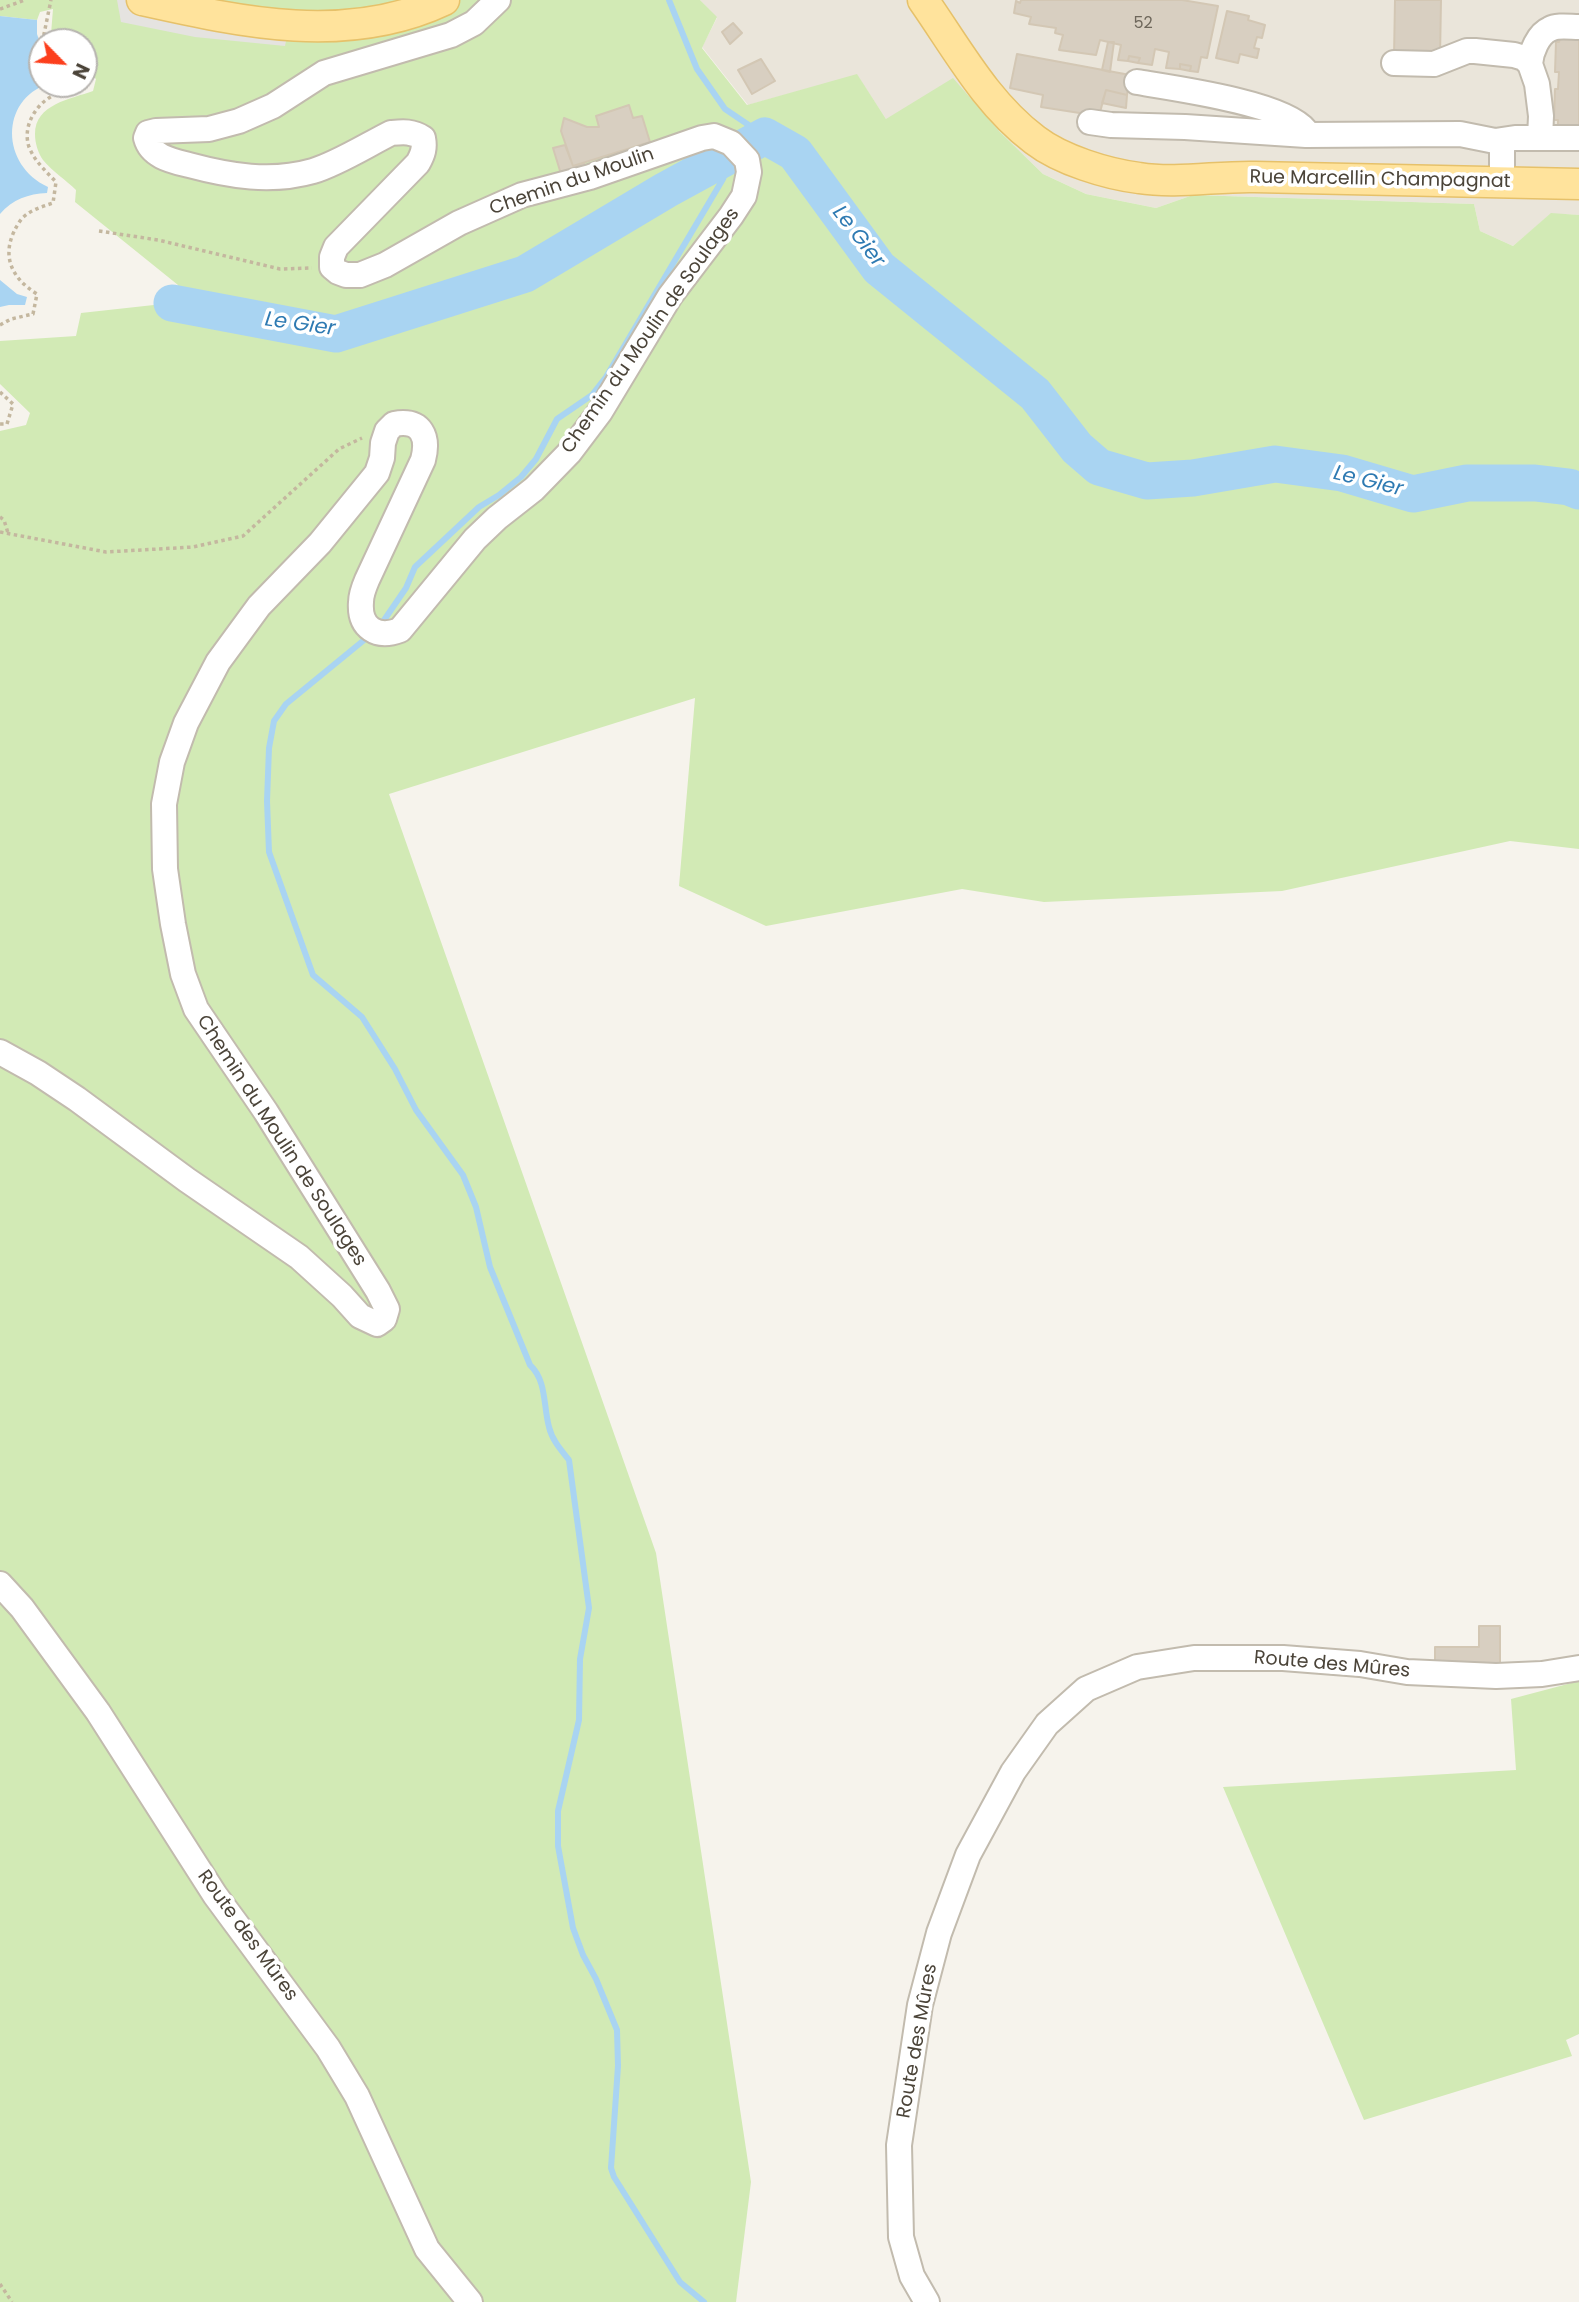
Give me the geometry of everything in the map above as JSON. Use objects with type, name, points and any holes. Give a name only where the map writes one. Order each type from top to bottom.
[{"type":"main road","points":[[142,0],[227,19],[289,26],[331,27],[372,23],[424,10],[444,0]]},
{"type":"main road","name":"Rue Marcellin Champagnat","points":[[923,0],[989,97],[1036,141],[1079,163],[1107,172],[1139,178],[1181,180],[1229,177],[1579,184]]},
{"type":"street","points":[[332,267],[331,257],[336,247],[418,163],[423,155],[422,138],[405,132],[391,133],[314,171],[283,177],[253,178],[172,161],[148,146],[148,133],[209,129],[239,121],[273,107],[324,73],[451,35],[474,23],[498,0]]},
{"type":"street","points":[[1530,64],[1534,49],[1551,27],[1579,27]]},
{"type":"street","points":[[1394,63],[1434,64],[1475,51],[1524,58],[1530,64],[1537,84],[1540,138]]},
{"type":"street","points":[[1137,82],[1219,97],[1280,114],[1297,121],[1306,135]]},
{"type":"street","points":[[1090,122],[1306,135],[1460,134],[1502,141],[1515,138],[1579,138]]},
{"type":"street","name":"Chemin du Moulin","points":[[332,267],[346,275],[360,275],[385,265],[459,223],[522,195],[590,177],[702,138],[714,136],[739,152]]},
{"type":"street","points":[[1502,141],[1502,183]]},
{"type":"street","name":"Chemin du Moulin de Soulages","points":[[0,1052],[77,1099],[187,1180],[299,1257],[360,1316],[377,1324],[384,1320],[387,1309],[378,1291],[266,1112],[196,1009],[183,974],[165,869],[164,804],[173,762],[186,723],[218,662],[259,606],[320,543],[377,474],[387,431],[394,424],[403,422],[419,428],[425,437],[426,447],[423,460],[360,599],[361,613],[366,625],[378,634],[387,635],[400,630],[475,539],[569,453],[600,412],[670,296],[732,216],[744,196],[749,172],[739,152]]},
{"type":"street","name":"Route des Mûres","points":[[0,1584],[22,1608],[98,1712],[215,1895],[328,2048],[357,2096],[427,2249],[470,2302]]},
{"type":"street","name":"Route des Mûres","points":[[927,2302],[912,2276],[901,2237],[899,2145],[920,2005],[939,1933],[968,1855],[1013,1772],[1047,1724],[1086,1689],[1137,1667],[1194,1658],[1283,1658],[1360,1664],[1407,1672],[1496,1676],[1542,1674],[1579,1668]]},
{"type":"path","points":[[0,9],[25,0]]},
{"type":"path","points":[[45,28],[51,0]]},
{"type":"path","points":[[0,325],[11,319],[33,314],[37,294],[21,284],[7,260],[10,240],[20,220],[33,210],[53,203],[56,182],[38,164],[29,146],[27,129],[34,113],[50,98]]},
{"type":"path","points":[[99,232],[158,240],[279,269],[332,267]]},
{"type":"path","points":[[0,393],[13,404],[7,424],[0,424]]},
{"type":"path","points":[[0,532],[106,552],[192,547],[243,536],[339,449],[365,437],[383,443]]},
{"type":"path","points":[[0,517],[4,520],[8,534]]},
{"type":"path","points":[[0,2284],[12,2302]]},
{"type":"shaded area","points":[[117,0],[142,0],[289,26],[285,46],[195,37],[121,22]]},
{"type":"shaded area","points":[[700,0],[1579,0],[1579,215],[1551,214],[1513,246],[1480,231],[1474,204],[1193,195],[1156,208],[1086,194],[1043,174],[999,131],[886,119],[857,75],[748,105],[702,47],[717,18]]},
{"type":"green space","points":[[0,0],[700,0],[717,17],[702,48],[747,105],[857,74],[886,119],[953,78],[999,131],[1043,174],[1086,194],[1156,208],[1193,195],[1474,204],[1480,231],[1513,246],[1551,213],[1579,215],[1579,849],[1510,841],[1282,891],[1044,902],[962,889],[766,926],[679,886],[695,698],[389,794],[656,1553],[751,2182],[736,2302],[0,2302],[0,431],[26,425],[30,413],[0,384],[0,341],[76,336],[81,313],[172,303],[178,285],[75,202],[76,190],[47,164],[38,151],[35,134],[37,124],[48,109],[71,98],[98,98],[98,28],[51,28],[53,9],[40,12],[37,20],[0,16]]},
{"type":"green space","points":[[1579,1681],[1579,2034],[1566,2040],[1572,2056],[1364,2120],[1223,1787],[1516,1770],[1511,1699]]},
{"type":"water","points":[[0,16],[37,20],[37,28],[28,28],[28,96],[14,118],[12,133],[14,149],[21,164],[32,177],[48,187],[47,193],[21,198],[0,214]]},
{"type":"water","points":[[0,280],[17,294],[27,297],[25,305],[0,307]]},
{"type":"building","points":[[1021,0],[1182,0],[1218,6],[1207,58],[1201,57],[1198,72],[1190,71],[1191,66],[1180,64],[1180,69],[1166,68],[1169,52],[1155,49],[1152,65],[1138,63],[1140,58],[1129,56],[1128,61],[1118,60],[1121,45],[1100,40],[1096,55],[1059,50],[1063,35],[1055,33],[1056,28],[1029,24],[1031,17],[1014,13],[1016,1],[1020,3]]},
{"type":"building","points":[[1395,0],[1441,0],[1440,58],[1394,57]]},
{"type":"building","points":[[1227,11],[1249,16],[1248,20],[1265,25],[1262,38],[1257,37],[1254,48],[1259,49],[1257,58],[1240,54],[1238,63],[1216,58]]},
{"type":"building","points":[[733,23],[742,33],[730,44],[722,32]]},
{"type":"building","points":[[1561,35],[1579,35],[1579,129],[1558,129],[1558,120],[1554,120],[1555,89],[1558,89],[1559,72],[1555,72],[1556,42],[1559,42]]},
{"type":"building","points":[[1108,42],[1114,42],[1110,72],[1102,70]]},
{"type":"building","points":[[1017,54],[1130,75],[1127,95],[1106,90],[1099,116],[1041,107],[1043,95],[1010,88]]},
{"type":"building","points":[[1129,56],[1140,58],[1138,63],[1128,61]]},
{"type":"building","points":[[761,59],[775,81],[752,94],[738,70]]},
{"type":"building","points":[[1180,64],[1191,66],[1190,71],[1180,69]]},
{"type":"building","points":[[1106,90],[1127,95],[1126,108],[1102,103]]},
{"type":"building","points":[[629,105],[633,118],[642,116],[650,142],[573,166],[561,131],[564,118],[587,127],[599,127],[596,116]]},
{"type":"building","points":[[565,145],[573,166],[584,163],[586,168],[561,174],[553,148]]},
{"type":"building","points":[[1479,1626],[1500,1626],[1500,1666],[1435,1665],[1435,1647],[1479,1647]]},
{"type":"waterway","points":[[669,0],[697,69],[725,109],[765,136]]},
{"type":"waterway","name":"Le Gier","points":[[172,303],[336,334],[525,274],[666,190],[765,136],[795,153],[879,268],[1035,394],[1077,448],[1099,467],[1147,481],[1193,478],[1275,464],[1342,473],[1413,494],[1467,483],[1535,483],[1569,487],[1579,491]]},
{"type":"waterway","points":[[380,626],[406,588],[415,567],[479,507],[521,477],[536,459],[557,419],[592,395],[606,377],[723,179],[731,154]]},
{"type":"waterway","points":[[369,636],[286,704],[274,721],[269,748],[269,852],[313,975],[362,1017],[395,1069],[416,1110],[463,1175],[476,1207],[490,1267],[530,1365],[542,1386],[550,1432],[569,1460],[589,1608],[580,1659],[579,1720],[558,1811],[558,1846],[573,1928],[617,2030],[618,2066],[611,2168],[680,2282],[704,2302]]}]
